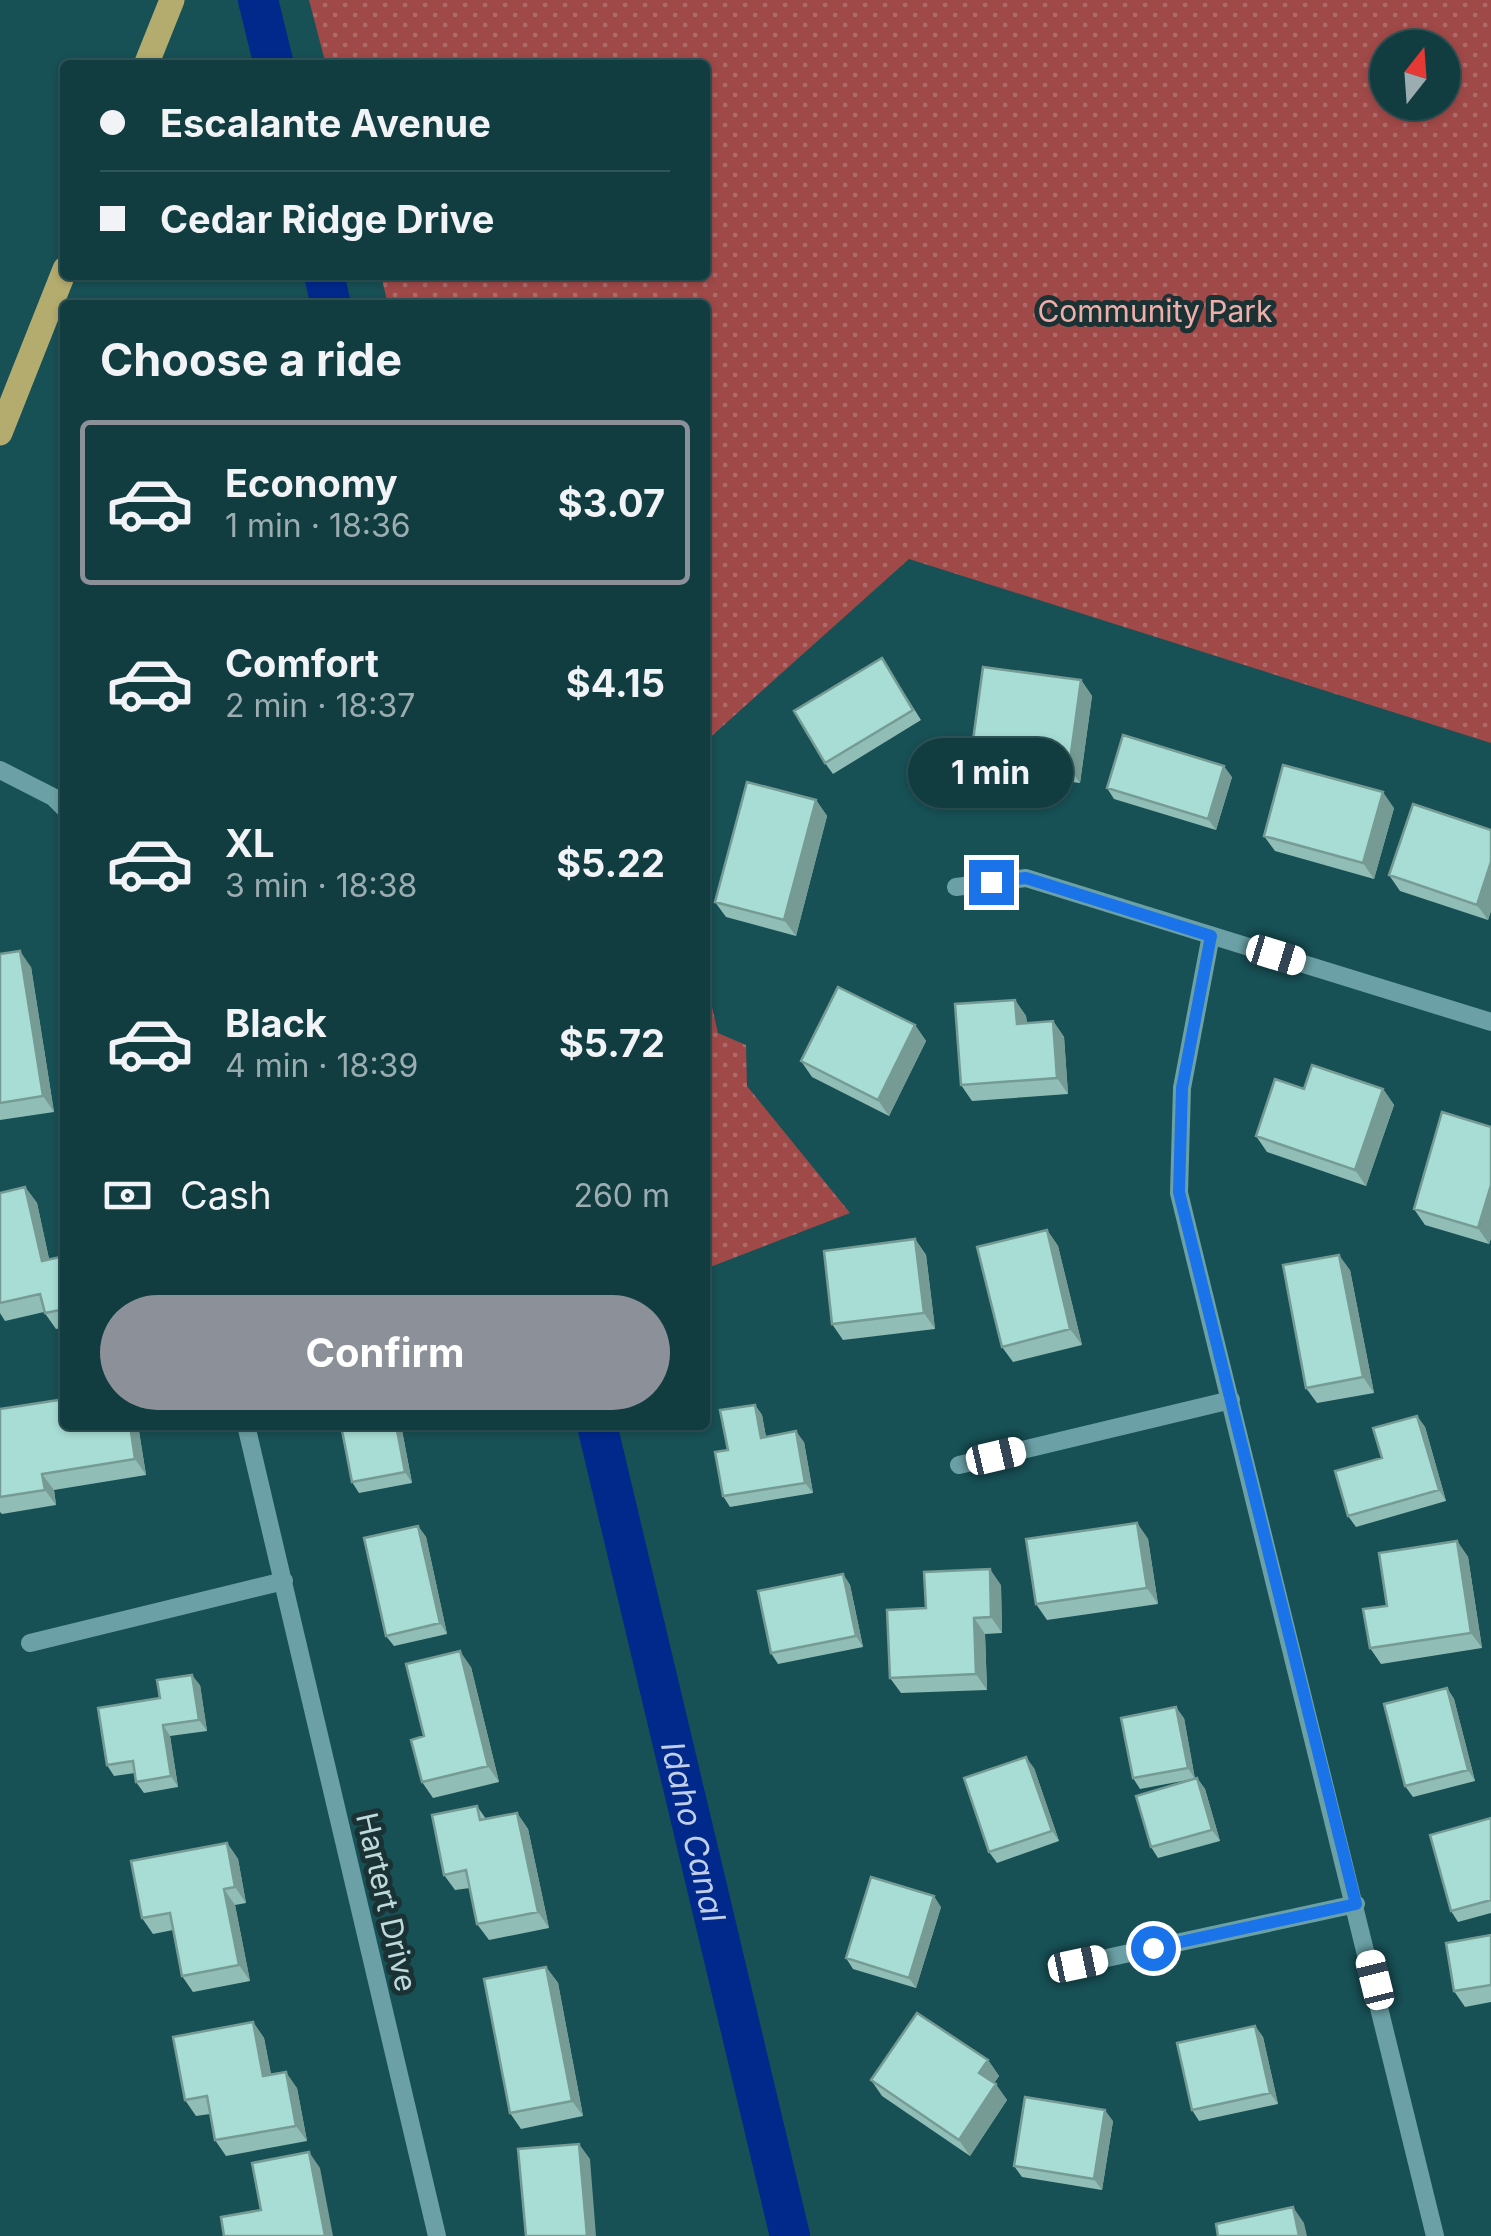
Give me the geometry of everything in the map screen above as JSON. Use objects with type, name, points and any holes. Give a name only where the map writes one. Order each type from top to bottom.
[{"type":"main road","points":[[148,60],[172,0]]},
{"type":"main road","points":[[0,432],[61,280]]},
{"type":"street","points":[[0,770],[60,804]]},
{"type":"street","points":[[956,887],[1026,878],[1491,1022]]},
{"type":"street","points":[[1211,936],[1182,1088],[1179,1192],[1435,2236]]},
{"type":"street","points":[[959,1464],[1230,1400]]},
{"type":"street","name":"Hartert Drive","points":[[247,1430],[437,2236]]},
{"type":"street","points":[[30,1642],[284,1581]]},
{"type":"street","points":[[1078,1964],[1356,1904]]},
{"type":"green space","name":"Community Park","points":[[309,0],[1491,0],[1491,743],[909,559],[710,738],[710,300],[387,300],[382,280],[710,280],[710,60],[325,60]]},
{"type":"green space","points":[[710,999],[718,1033],[746,1045],[747,1086],[850,1213],[710,1267]]},
{"type":"building","points":[[882,658],[913,710],[825,763],[794,711]]},
{"type":"building","points":[[983,667],[1081,680],[1069,768],[971,755]]},
{"type":"building","points":[[1123,735],[1224,766],[1208,819],[1107,788]]},
{"type":"building","points":[[1283,765],[1383,792],[1363,863],[1264,836]]},
{"type":"building","points":[[747,782],[816,800],[784,920],[715,902]]},
{"type":"building","points":[[1413,804],[1491,830],[1491,862],[1477,905],[1389,875]]},
{"type":"building","points":[[20,951],[43,1096],[0,1103],[0,954]]},
{"type":"building","points":[[838,987],[915,1025],[878,1100],[801,1061]]},
{"type":"building","points":[[1015,1000],[1017,1024],[1053,1021],[1057,1078],[961,1085],[955,1004]]},
{"type":"building","points":[[1312,1065],[1383,1089],[1355,1170],[1256,1136],[1275,1079],[1304,1089]]},
{"type":"building","points":[[1442,1112],[1491,1127],[1491,1185],[1478,1228],[1414,1209]]},
{"type":"building","points":[[25,1187],[42,1261],[60,1257],[60,1310],[45,1313],[40,1294],[0,1303],[0,1193]]},
{"type":"building","points":[[1047,1230],[1070,1329],[1002,1347],[977,1247]]},
{"type":"building","points":[[915,1239],[924,1313],[832,1324],[824,1251]]},
{"type":"building","points":[[1339,1255],[1363,1377],[1306,1388],[1283,1265]]},
{"type":"building","points":[[60,1400],[60,1430],[131,1430],[135,1459],[42,1474],[45,1490],[0,1497],[0,1409]]},
{"type":"building","points":[[755,1405],[761,1438],[796,1431],[805,1483],[723,1496],[715,1452],[728,1450],[720,1410]]},
{"type":"building","points":[[1417,1416],[1439,1490],[1348,1516],[1335,1471],[1382,1458],[1373,1428]]},
{"type":"building","points":[[342,1430],[397,1430],[405,1472],[352,1482]]},
{"type":"building","points":[[1137,1523],[1147,1588],[1036,1604],[1026,1539]]},
{"type":"building","points":[[418,1526],[440,1623],[386,1636],[364,1538]]},
{"type":"building","points":[[1457,1541],[1471,1633],[1370,1648],[1363,1609],[1387,1606],[1379,1553]]},
{"type":"building","points":[[990,1569],[991,1617],[974,1618],[976,1674],[890,1678],[887,1610],[926,1608],[924,1572]]},
{"type":"building","points":[[843,1574],[856,1636],[771,1653],[758,1591]]},
{"type":"building","points":[[460,1651],[488,1766],[422,1782],[411,1740],[424,1736],[406,1664]]},
{"type":"building","points":[[192,1675],[199,1720],[163,1725],[171,1776],[136,1782],[133,1761],[107,1765],[98,1708],[160,1698],[157,1680]]},
{"type":"building","points":[[1447,1688],[1468,1770],[1405,1786],[1384,1704]]},
{"type":"building","points":[[1176,1707],[1188,1768],[1133,1778],[1121,1718]]},
{"type":"building","points":[[1026,1757],[1052,1831],[989,1852],[964,1778]]},
{"type":"building","points":[[1197,1778],[1212,1830],[1151,1847],[1136,1796]]},
{"type":"building","points":[[477,1806],[480,1820],[517,1813],[538,1912],[477,1924],[466,1870],[444,1875],[432,1815]]},
{"type":"building","points":[[1491,1818],[1491,1900],[1451,1911],[1430,1835]]},
{"type":"building","points":[[227,1843],[235,1887],[224,1889],[239,1965],[182,1976],[170,1913],[142,1918],[131,1861]]},
{"type":"building","points":[[871,1877],[934,1896],[909,1978],[846,1958]]},
{"type":"building","points":[[1491,1935],[1491,1985],[1454,1991],[1446,1943]]},
{"type":"building","points":[[546,1967],[572,2101],[510,2113],[484,1979]]},
{"type":"building","points":[[917,2013],[988,2060],[979,2073],[996,2084],[959,2140],[871,2080]]},
{"type":"building","points":[[253,2022],[263,2076],[286,2072],[296,2126],[215,2140],[207,2096],[185,2100],[173,2037]]},
{"type":"building","points":[[1255,2026],[1270,2093],[1192,2110],[1177,2043]]},
{"type":"building","points":[[1025,2097],[1105,2110],[1094,2179],[1014,2166]]},
{"type":"building","points":[[579,2144],[587,2236],[526,2236],[518,2149]]},
{"type":"building","points":[[309,2152],[325,2236],[224,2236],[221,2217],[261,2210],[252,2163]]},
{"type":"building","points":[[1293,2207],[1299,2236],[1218,2236],[1216,2224]]},
{"type":"waterway","name":"Idaho Canal","points":[[258,0],[273,60]]},
{"type":"waterway","name":"Idaho Canal","points":[[325,280],[330,300]]},
{"type":"waterway","name":"Idaho Canal","points":[[598,1430],[790,2236]]},
{"type":"route","points":[[991,882],[1026,878],[1211,936],[1182,1088],[1179,1192],[1356,1904],[1153,1948]]}]
